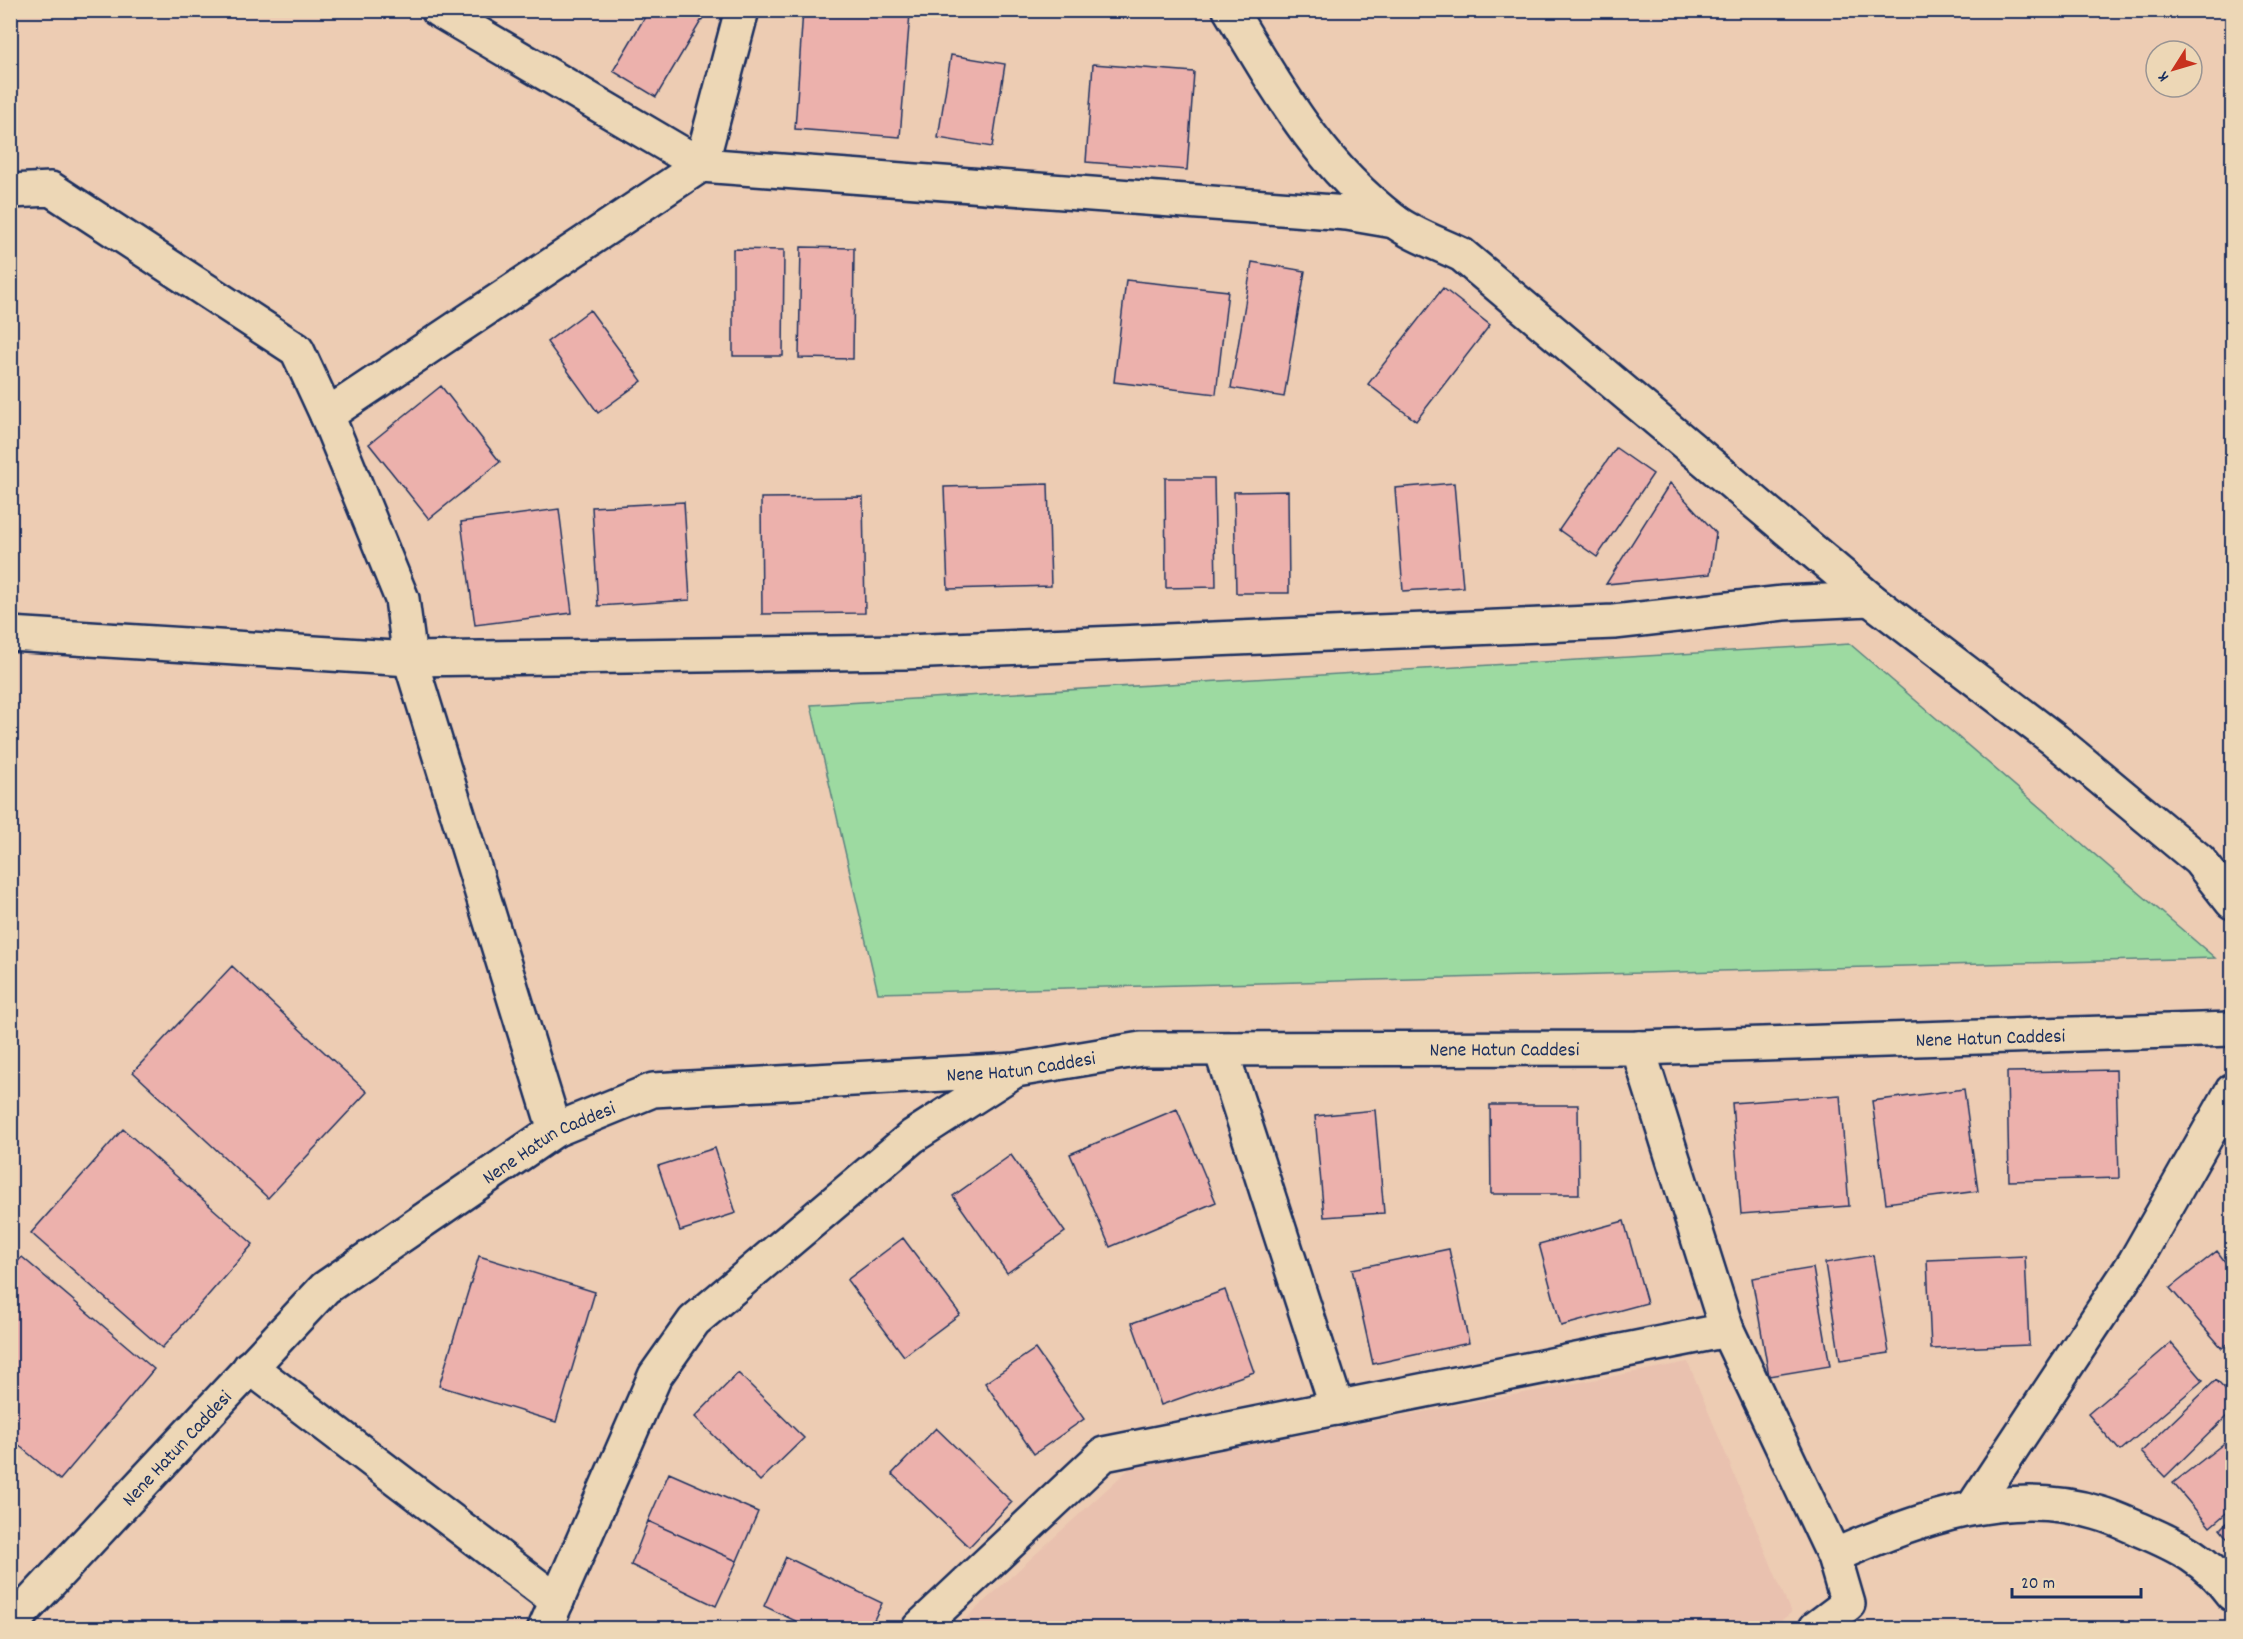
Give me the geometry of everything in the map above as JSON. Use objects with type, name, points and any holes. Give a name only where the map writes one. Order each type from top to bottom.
[{"type":"street","points":[[438,10],[700,165],[1347,213],[1394,221]]},
{"type":"street","points":[[327,415],[700,165],[742,10]]},
{"type":"street","points":[[1230,10],[1297,121],[1327,160],[1394,221],[1462,255],[1870,599],[2055,740],[2199,860],[2232,902]]},
{"type":"street","points":[[10,191],[51,189],[297,350],[327,415],[402,599],[410,659],[555,1130]]},
{"type":"street","points":[[10,634],[410,659],[917,652],[1614,621],[1783,603],[1870,599]]},
{"type":"street","name":"Nene Hatun Caddesi","points":[[10,1625],[325,1288],[555,1130],[653,1090],[1016,1070],[1141,1049],[1638,1048],[2232,1029]]},
{"type":"street","points":[[1638,1048],[1727,1330],[1834,1556],[1848,1604],[1816,1629]]},
{"type":"street","points":[[1221,1050],[1337,1408]]},
{"type":"street","points":[[250,1367],[551,1615],[655,1376],[694,1321],[914,1136],[1016,1070]]},
{"type":"street","points":[[1973,1507],[2135,1263],[2232,1091]]},
{"type":"street","points":[[919,1629],[1104,1454],[1727,1330]]},
{"type":"street","points":[[1834,1556],[1889,1531],[1973,1507],[2037,1503],[2097,1512],[2169,1541],[2215,1570],[2232,1594]]},
{"type":"shaded area","points":[[1688,1362],[1791,1613],[1771,1628],[955,1628],[1131,1467]]},
{"type":"green space","points":[[1850,644],[2215,958],[878,993],[811,705]]},
{"type":"building","points":[[649,10],[695,10],[704,16],[656,97],[613,71]]},
{"type":"building","points":[[803,10],[910,13],[900,137],[795,129]]},
{"type":"building","points":[[1053,10],[1128,10],[1127,18]]},
{"type":"building","points":[[951,55],[1005,64],[992,147],[938,138]]},
{"type":"building","points":[[1093,64],[1194,72],[1187,170],[1086,162]]},
{"type":"building","points":[[801,247],[854,248],[853,359],[799,358]]},
{"type":"building","points":[[733,249],[784,250],[783,356],[733,356]]},
{"type":"building","points":[[1252,262],[1305,271],[1284,397],[1231,388]]},
{"type":"building","points":[[1126,280],[1228,291],[1216,394],[1114,382]]},
{"type":"building","points":[[1443,288],[1490,325],[1416,421],[1368,384]]},
{"type":"building","points":[[590,310],[642,381],[598,413],[547,342]]},
{"type":"building","points":[[441,386],[500,462],[429,519],[369,444]]},
{"type":"building","points":[[1616,448],[1653,474],[1597,557],[1559,530]]},
{"type":"building","points":[[1165,478],[1214,478],[1216,587],[1166,588]]},
{"type":"building","points":[[1454,483],[1463,587],[1403,591],[1395,488]]},
{"type":"building","points":[[1670,483],[1716,533],[1710,574],[1606,584]]},
{"type":"building","points":[[1048,484],[1051,586],[948,589],[944,487]]},
{"type":"building","points":[[1288,491],[1289,593],[1236,593],[1234,492]]},
{"type":"building","points":[[863,497],[865,613],[762,614],[761,498]]},
{"type":"building","points":[[684,502],[690,600],[598,606],[592,507]]},
{"type":"building","points":[[559,509],[572,613],[475,625],[461,522]]},
{"type":"building","points":[[232,966],[367,1092],[268,1198],[133,1072]]},
{"type":"building","points":[[2116,1070],[2119,1178],[2009,1181],[2007,1072]]},
{"type":"building","points":[[1964,1089],[1978,1191],[1886,1203],[1872,1101]]},
{"type":"building","points":[[1840,1095],[1849,1206],[1741,1214],[1732,1103]]},
{"type":"building","points":[[1490,1105],[1578,1105],[1579,1194],[1491,1194]]},
{"type":"building","points":[[1177,1109],[1216,1202],[1110,1247],[1070,1154]]},
{"type":"building","points":[[1375,1110],[1384,1213],[1324,1217],[1315,1116]]},
{"type":"building","points":[[123,1129],[253,1244],[162,1348],[31,1233]]},
{"type":"building","points":[[715,1148],[736,1213],[680,1231],[658,1166]]},
{"type":"building","points":[[1011,1155],[1065,1232],[1007,1273],[953,1196]]},
{"type":"building","points":[[1624,1221],[1647,1303],[1561,1326],[1539,1244]]},
{"type":"building","points":[[903,1238],[960,1314],[904,1356],[847,1280]]},
{"type":"building","points":[[1449,1249],[1469,1343],[1373,1364],[1352,1269]]},
{"type":"building","points":[[2217,1251],[2232,1271],[2232,1341],[2222,1348],[2170,1288]]},
{"type":"building","points":[[1873,1255],[1889,1353],[1840,1360],[1825,1263]]},
{"type":"building","points":[[479,1256],[595,1292],[556,1422],[439,1386]]},
{"type":"building","points":[[2025,1256],[2029,1345],[1931,1349],[1927,1260]]},
{"type":"building","points":[[22,1257],[154,1369],[60,1480],[10,1438],[10,1270]]},
{"type":"building","points":[[1813,1268],[1830,1366],[1769,1376],[1752,1278]]},
{"type":"building","points":[[1225,1290],[1254,1372],[1161,1405],[1132,1323]]},
{"type":"building","points":[[2171,1343],[2203,1380],[2120,1451],[2088,1414]]},
{"type":"building","points":[[1035,1349],[1084,1419],[1034,1454],[985,1383]]},
{"type":"building","points":[[738,1373],[804,1438],[760,1481],[695,1417]]},
{"type":"building","points":[[2216,1380],[2232,1397],[2232,1411],[2165,1477],[2141,1452]]},
{"type":"building","points":[[936,1428],[1012,1502],[969,1547],[892,1474]]},
{"type":"building","points":[[2232,1437],[2232,1508],[2210,1527],[2173,1483]]},
{"type":"building","points":[[669,1473],[758,1512],[737,1561],[648,1521]]},
{"type":"building","points":[[2232,1517],[2232,1544],[2220,1529]]},
{"type":"building","points":[[648,1521],[737,1561],[716,1606],[631,1565]]},
{"type":"building","points":[[786,1557],[882,1603],[870,1628],[810,1628],[764,1606]]}]
